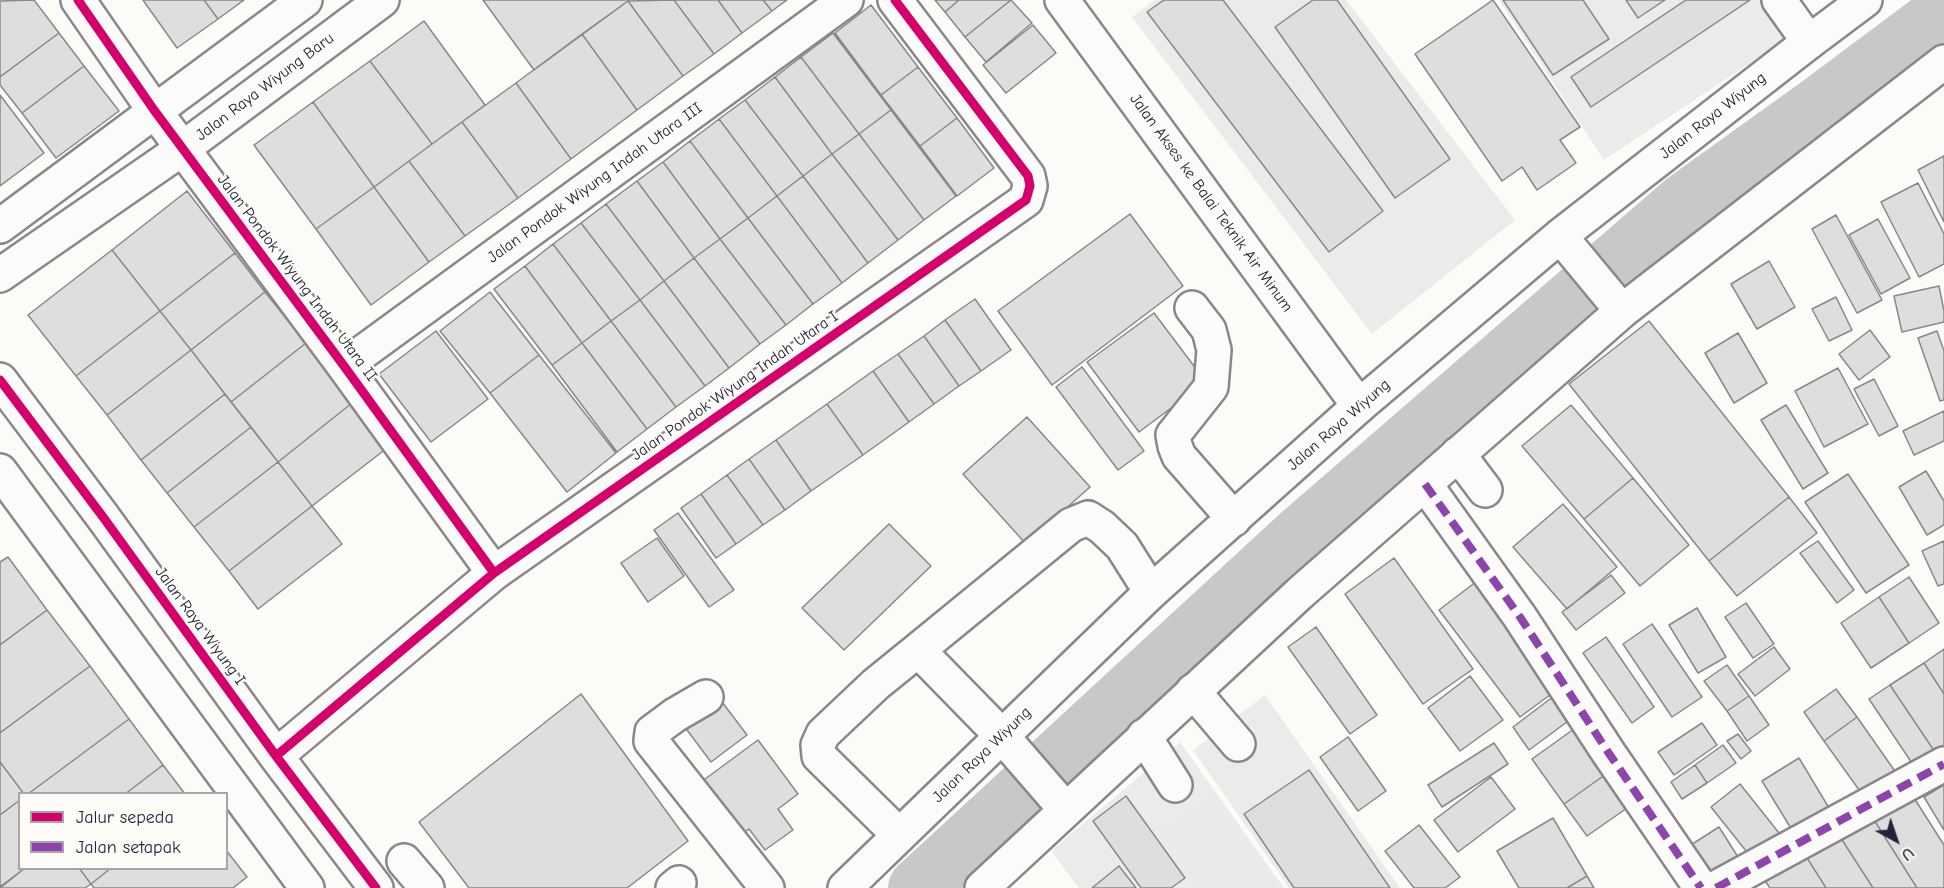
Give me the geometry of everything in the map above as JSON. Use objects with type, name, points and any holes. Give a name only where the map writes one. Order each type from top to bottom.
[{"type":"street","name":"Jalan Pondok Wiyung Indah Utara II","points":[[78,0],[182,149],[344,366],[494,573]]},
{"type":"street","points":[[0,226],[305,0]]},
{"type":"street","name":"Jalan Raya Wiyung Baru","points":[[0,276],[182,149],[382,0]]},
{"type":"street","name":"Jalan Pondok Wiyung Indah Utara III","points":[[344,366],[846,0]]},
{"type":"street","name":"Jalan Pondok Wiyung Indah Utara I","points":[[276,756],[494,573],[1026,200],[1030,186],[1028,176],[895,0]]},
{"type":"street","name":"Jalan Akses ke Balai Teknik Air Minum","points":[[1062,0],[1359,405]]},
{"type":"street","points":[[1779,0],[1809,42]]},
{"type":"street","name":"Jalan Raya Wiyung","points":[[845,888],[899,835],[1007,742],[1151,592],[1359,405],[1566,244],[1809,42],[1865,0]]},
{"type":"street","points":[[983,888],[1059,802],[1144,736],[1458,454],[1612,299],[1944,62]]},
{"type":"street","points":[[1566,244],[1612,299]]},
{"type":"street","points":[[1192,308],[1209,330],[1214,350],[1211,387],[1173,435],[1175,446],[1179,456],[1234,519]]},
{"type":"street","name":"Jalan Raya Wiyung I","points":[[0,380],[103,517],[276,756],[376,888]]},
{"type":"street","points":[[1458,454],[1485,490]]},
{"type":"street","points":[[0,471],[295,884]]},
{"type":"street","points":[[1418,490],[1448,540]]},
{"type":"street","points":[[1418,490],[1520,617],[1608,752],[1701,888]]},
{"type":"street","points":[[899,835],[819,756],[818,745],[823,734],[876,684],[1071,525],[1088,518],[1102,527],[1122,546],[1151,592]]},
{"type":"street","points":[[918,650],[1007,742],[1059,802]]},
{"type":"street","points":[[1193,691],[1238,744]]},
{"type":"street","points":[[706,698],[675,715],[652,732],[651,741],[767,888]]},
{"type":"street","points":[[1144,736],[1175,785]]},
{"type":"street","points":[[1716,888],[1944,764]]},
{"type":"street","points":[[404,861],[427,888]]},
{"type":"shaded area","points":[[1155,0],[1346,0],[1515,220],[1372,334],[1132,17]]},
{"type":"shaded area","points":[[1499,0],[1767,0],[1791,36],[1604,160]]},
{"type":"shaded area","points":[[1265,695],[1400,888],[1289,888],[1193,750]]},
{"type":"shaded area","points":[[1180,742],[1284,888],[1079,888],[1051,851]]},
{"type":"shaded area","points":[[1211,795],[1279,888],[1200,888],[1160,833]]},
{"type":"building","points":[[34,0],[59,33],[0,77],[0,1]]},
{"type":"building","points":[[143,0],[204,0],[218,19],[177,48]]},
{"type":"building","points":[[204,0],[244,0],[218,19]]},
{"type":"building","points":[[483,0],[628,0],[628,1],[534,70]]},
{"type":"building","points":[[674,0],[714,54],[683,76],[628,1]]},
{"type":"building","points":[[674,0],[718,0],[742,33],[714,54]]},
{"type":"building","points":[[718,0],[763,0],[772,11],[742,33]]},
{"type":"building","points":[[763,0],[787,0],[772,11]]},
{"type":"building","points":[[935,0],[959,0],[945,12]]},
{"type":"building","points":[[959,0],[1011,0],[965,37],[945,12]]},
{"type":"building","points":[[1011,0],[1032,23],[986,62],[965,37]]},
{"type":"building","points":[[1164,0],[1223,0],[1383,211],[1329,252],[1147,12]]},
{"type":"building","points":[[1313,0],[1337,0],[1450,159],[1395,198],[1275,27]]},
{"type":"building","points":[[1493,0],[1580,127],[1560,140],[1576,163],[1537,190],[1522,167],[1502,181],[1415,54]]},
{"type":"building","points":[[1503,0],[1583,0],[1609,39],[1553,75]]},
{"type":"building","points":[[1626,0],[1665,0],[1638,18]]},
{"type":"building","points":[[1686,0],[1750,0],[1591,107],[1571,77]]},
{"type":"building","points":[[628,1],[683,76],[637,110],[582,34]]},
{"type":"building","points":[[871,5],[918,67],[881,95],[835,33]]},
{"type":"building","points":[[424,21],[485,105],[432,144],[370,61]]},
{"type":"building","points":[[1033,25],[1056,53],[1006,93],[983,65]]},
{"type":"building","points":[[59,33],[84,66],[22,113],[0,85],[0,77]]},
{"type":"building","points":[[833,33],[891,110],[859,134],[801,57]]},
{"type":"building","points":[[582,34],[637,110],[571,159],[516,83]]},
{"type":"building","points":[[801,57],[859,134],[832,154],[775,77]]},
{"type":"building","points":[[370,61],[432,144],[374,187],[313,102]]},
{"type":"building","points":[[84,66],[119,111],[56,158],[22,113]]},
{"type":"building","points":[[918,67],[957,118],[920,146],[881,95]]},
{"type":"building","points":[[775,77],[832,154],[803,176],[745,100]]},
{"type":"building","points":[[516,83],[571,159],[518,198],[462,122]]},
{"type":"building","points":[[0,95],[44,153],[0,186]]},
{"type":"building","points":[[745,100],[803,176],[777,196],[719,119]]},
{"type":"building","points":[[313,102],[374,187],[316,229],[254,145]]},
{"type":"building","points":[[891,110],[956,196],[924,220],[859,134]]},
{"type":"building","points":[[957,118],[994,168],[957,196],[920,146]]},
{"type":"building","points":[[719,119],[777,196],[748,218],[690,141]]},
{"type":"building","points":[[462,122],[518,198],[465,236],[409,161]]},
{"type":"building","points":[[859,134],[924,220],[898,240],[832,154]]},
{"type":"building","points":[[690,141],[748,218],[720,239],[663,162]]},
{"type":"building","points":[[832,154],[898,240],[868,263],[803,176]]},
{"type":"building","points":[[1944,156],[1944,222],[1918,170]]},
{"type":"building","points":[[409,161],[465,236],[429,262],[374,187]]},
{"type":"building","points":[[663,162],[720,239],[694,258],[637,181]]},
{"type":"building","points":[[803,176],[868,263],[842,283],[777,196]]},
{"type":"building","points":[[637,181],[694,258],[664,281],[606,204]]},
{"type":"building","points":[[1918,183],[1944,234],[1944,264],[1919,277],[1881,202]]},
{"type":"building","points":[[374,187],[429,262],[371,305],[316,229]]},
{"type":"building","points":[[187,191],[235,253],[160,311],[112,250]]},
{"type":"building","points":[[777,196],[842,283],[813,304],[748,218]]},
{"type":"building","points":[[606,204],[664,281],[640,300],[581,223]]},
{"type":"building","points":[[1130,214],[1183,286],[1052,385],[998,311]]},
{"type":"building","points":[[1836,215],[1882,300],[1857,313],[1812,229]]},
{"type":"building","points":[[748,218],[813,304],[786,325],[720,239]]},
{"type":"building","points":[[1878,219],[1910,278],[1881,294],[1849,235]]},
{"type":"building","points":[[581,223],[640,300],[611,321],[553,244]]},
{"type":"building","points":[[720,239],[786,325],[760,344],[694,258]]},
{"type":"building","points":[[553,244],[611,321],[582,343],[525,266]]},
{"type":"building","points":[[112,250],[160,311],[76,376],[28,315]]},
{"type":"building","points":[[235,253],[265,292],[191,350],[160,311]]},
{"type":"building","points":[[694,258],[760,344],[729,368],[664,281]]},
{"type":"building","points":[[1769,261],[1795,307],[1757,329],[1731,284]]},
{"type":"building","points":[[525,266],[582,343],[552,365],[494,289]]},
{"type":"building","points":[[664,281],[729,368],[705,386],[640,300]]},
{"type":"building","points":[[1939,286],[1944,322],[1902,332],[1894,296]]},
{"type":"building","points":[[265,292],[306,343],[231,402],[191,350]]},
{"type":"building","points":[[490,292],[539,355],[490,393],[440,331]]},
{"type":"building","points":[[1836,297],[1852,330],[1829,341],[1812,309]]},
{"type":"building","points":[[975,299],[1011,350],[981,371],[945,320]]},
{"type":"building","points":[[640,300],[705,386],[676,407],[611,321]]},
{"type":"building","points":[[160,311],[191,350],[107,415],[76,376]]},
{"type":"building","points":[[1154,313],[1206,382],[1139,432],[1087,362]]},
{"type":"building","points":[[945,320],[981,371],[959,386],[924,336]]},
{"type":"building","points":[[611,321],[676,407],[647,429],[582,343]]},
{"type":"building","points":[[1649,321],[1789,497],[1709,561],[1569,384]]},
{"type":"building","points":[[1870,330],[1890,357],[1859,380],[1839,354]]},
{"type":"building","points":[[436,331],[488,399],[431,442],[379,374]]},
{"type":"building","points":[[1937,331],[1944,351],[1944,400],[1940,401],[1918,338]]},
{"type":"building","points":[[1738,333],[1767,383],[1734,403],[1705,353]]},
{"type":"building","points":[[924,336],[959,386],[934,404],[898,354]]},
{"type":"building","points":[[306,343],[352,403],[278,462],[231,402]]},
{"type":"building","points":[[582,343],[647,429],[617,452],[552,365]]},
{"type":"building","points":[[191,350],[225,394],[141,460],[107,415]]},
{"type":"building","points":[[898,354],[934,404],[909,422],[873,371]]},
{"type":"building","points":[[539,355],[616,453],[567,492],[490,393]]},
{"type":"building","points":[[1082,367],[1144,451],[1118,470],[1056,387]]},
{"type":"building","points":[[1838,368],[1868,424],[1824,447],[1795,391]]},
{"type":"building","points":[[873,371],[909,422],[863,455],[827,404]]},
{"type":"building","points":[[1874,379],[1898,426],[1879,436],[1854,389]]},
{"type":"building","points":[[225,394],[251,427],[167,493],[141,460]]},
{"type":"building","points":[[352,403],[387,448],[312,506],[278,462]]},
{"type":"building","points":[[827,404],[863,455],[811,491],[776,440]]},
{"type":"building","points":[[1571,405],[1633,478],[1584,519],[1522,446]]},
{"type":"building","points":[[1786,405],[1828,473],[1803,489],[1761,420]]},
{"type":"building","points":[[1944,411],[1944,441],[1914,455],[1903,431]]},
{"type":"building","points":[[1027,417],[1090,487],[1026,544],[963,474]]},
{"type":"building","points":[[251,427],[278,462],[194,527],[167,493]]},
{"type":"building","points":[[776,440],[811,491],[785,510],[749,459]]},
{"type":"building","points":[[749,459],[785,510],[763,525],[727,475]]},
{"type":"building","points":[[278,462],[312,506],[229,571],[194,527]]},
{"type":"building","points":[[1926,471],[1944,501],[1944,525],[1927,535],[1899,487]]},
{"type":"building","points":[[1848,474],[1909,565],[1866,593],[1805,502]]},
{"type":"building","points":[[727,475],[763,525],[736,544],[701,494]]},
{"type":"building","points":[[1633,478],[1689,545],[1640,586],[1584,519]]},
{"type":"building","points":[[701,494],[736,544],[716,558],[681,508]]},
{"type":"building","points":[[1789,497],[1817,533],[1737,596],[1709,561]]},
{"type":"building","points":[[1563,504],[1617,567],[1567,609],[1513,547]]},
{"type":"building","points":[[312,506],[342,544],[258,609],[229,571]]},
{"type":"building","points":[[678,513],[734,590],[709,607],[654,530]]},
{"type":"building","points":[[889,524],[931,566],[844,650],[802,608]]},
{"type":"building","points":[[657,538],[684,576],[648,602],[621,563]]},
{"type":"building","points":[[1818,541],[1854,590],[1837,603],[1800,553]]},
{"type":"building","points":[[1944,541],[1944,584],[1938,586],[1922,551]]},
{"type":"building","points":[[8,557],[47,610],[0,645],[0,562]]},
{"type":"building","points":[[1394,558],[1473,669],[1423,704],[1345,594]]},
{"type":"building","points":[[1611,575],[1625,593],[1576,630],[1562,612]]},
{"type":"building","points":[[1909,577],[1939,623],[1909,643],[1879,597]]},
{"type":"building","points":[[1481,578],[1562,686],[1520,717],[1439,610]]},
{"type":"building","points":[[1879,597],[1909,643],[1871,668],[1841,623]]},
{"type":"building","points":[[1746,603],[1774,644],[1753,658],[1725,617]]},
{"type":"building","points":[[1697,608],[1726,657],[1698,673],[1669,625]]},
{"type":"building","points":[[47,610],[90,666],[0,733],[0,645]]},
{"type":"building","points":[[1652,624],[1702,697],[1672,717],[1623,644]]},
{"type":"building","points":[[1316,627],[1377,715],[1350,734],[1288,647]]},
{"type":"building","points":[[1606,637],[1654,707],[1632,723],[1583,653]]},
{"type":"building","points":[[1774,647],[1790,669],[1755,696],[1738,674]]},
{"type":"building","points":[[1944,649],[1944,694],[1924,663]]},
{"type":"building","points":[[1924,663],[1944,694],[1944,759],[1941,761],[1890,685]]},
{"type":"building","points":[[1727,665],[1749,696],[1727,711],[1704,681]]},
{"type":"building","points":[[90,666],[129,719],[31,792],[22,792],[0,762],[0,733]]},
{"type":"building","points":[[1470,676],[1503,720],[1460,751],[1428,708]]},
{"type":"building","points":[[1890,685],[1941,761],[1920,775],[1869,699]]},
{"type":"building","points":[[1836,689],[1857,717],[1824,741],[1804,712]]},
{"type":"building","points":[[1558,693],[1575,716],[1529,750],[1513,727]]},
{"type":"building","points":[[581,694],[688,841],[627,888],[469,888],[419,822]]},
{"type":"building","points":[[1749,696],[1769,725],[1747,741],[1727,711]]},
{"type":"building","points":[[719,698],[747,735],[711,762],[684,726]]},
{"type":"building","points":[[1857,717],[1899,777],[1867,801],[1824,741]]},
{"type":"building","points":[[129,719],[163,765],[128,792],[31,792]]},
{"type":"building","points":[[1702,723],[1717,745],[1674,775],[1658,752]]},
{"type":"building","points":[[1581,724],[1613,769],[1564,804],[1532,759]]},
{"type":"building","points":[[1738,734],[1751,751],[1741,759],[1727,741]]},
{"type":"building","points":[[1348,737],[1386,791],[1358,811],[1320,757]]},
{"type":"building","points":[[758,740],[798,794],[778,809],[793,830],[765,850],[749,829],[736,839],[697,785]]},
{"type":"building","points":[[1494,743],[1508,764],[1442,807],[1428,785]]},
{"type":"building","points":[[1723,745],[1736,763],[1707,783],[1695,765]]},
{"type":"building","points":[[1799,758],[1829,808],[1792,830],[1762,781]]},
{"type":"building","points":[[0,762],[22,792],[18,792],[18,802],[0,815]]},
{"type":"building","points":[[163,765],[183,792],[128,792]]},
{"type":"building","points":[[1695,765],[1707,783],[1682,799],[1671,782]]},
{"type":"building","points":[[1613,769],[1637,801],[1587,836],[1564,804]]},
{"type":"building","points":[[1309,770],[1390,888],[1294,888],[1244,814]]},
{"type":"building","points":[[1491,777],[1515,809],[1458,852],[1434,820]]},
{"type":"building","points":[[1740,784],[1783,838],[1754,861],[1711,807]]},
{"type":"building","points":[[1944,785],[1944,830],[1924,797]]},
{"type":"building","points":[[1907,787],[1944,845],[1944,888],[1917,888],[1869,812]]},
{"type":"building","points":[[1126,796],[1185,878],[1171,888],[1141,888],[1093,821]]},
{"type":"building","points":[[18,802],[18,870],[22,870],[0,887],[0,815]]},
{"type":"building","points":[[1869,812],[1917,888],[1873,888],[1837,832]]},
{"type":"building","points":[[1553,818],[1587,876],[1567,888],[1519,888],[1497,851]]},
{"type":"building","points":[[1419,825],[1460,877],[1445,888],[1414,888],[1385,851]]},
{"type":"building","points":[[1719,827],[1738,857],[1700,882],[1680,852]]},
{"type":"building","points":[[1837,832],[1873,888],[1826,888],[1804,853]]},
{"type":"building","points":[[228,853],[247,877],[233,888],[94,888],[91,884],[108,870],[228,870]]},
{"type":"building","points":[[1804,853],[1826,888],[1770,888],[1763,878]]},
{"type":"building","points":[[1119,866],[1136,888],[1092,888]]},
{"type":"building","points":[[22,870],[80,870],[91,884],[85,888],[0,888]]},
{"type":"building","points":[[80,870],[108,870],[91,884]]},
{"type":"building","points":[[1587,876],[1594,888],[1567,888]]},
{"type":"waterway","points":[[918,888],[1299,537],[1687,201],[1944,13]]},
{"type":"marked path","points":[[1425,484],[1520,617],[1608,752],[1701,888]]},
{"type":"marked path","points":[[1716,888],[1944,764]]},
{"type":"cycle path","points":[[78,0],[154,110],[494,573]]},
{"type":"cycle path","points":[[276,756],[494,573],[1026,200],[1030,186],[1028,176],[895,0]]},
{"type":"cycle path","points":[[0,380],[103,517],[276,756],[376,888]]}]
